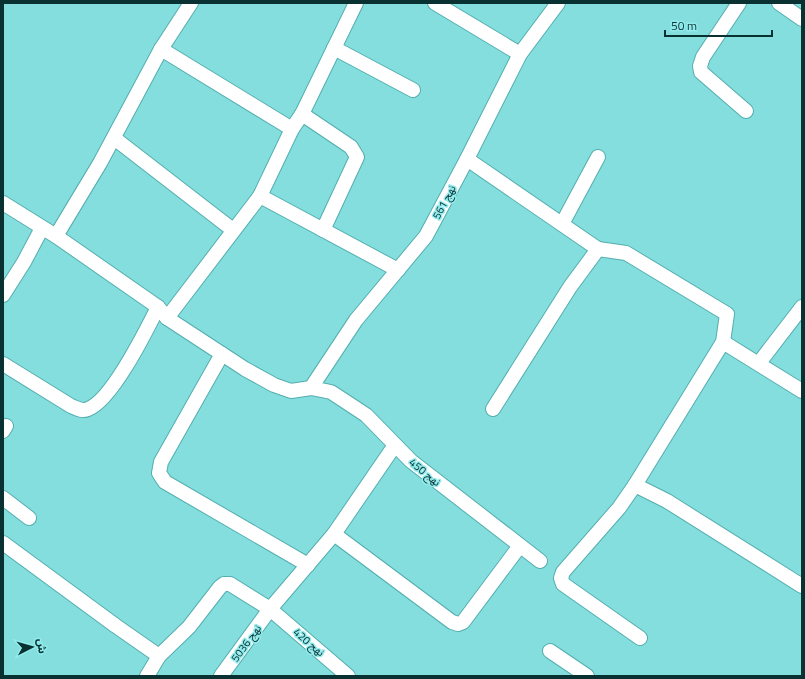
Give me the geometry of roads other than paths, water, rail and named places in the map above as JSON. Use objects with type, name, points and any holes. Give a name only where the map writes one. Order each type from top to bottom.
[{"type":"street","points":[[56,236],[114,138],[161,49],[191,3]]},
{"type":"street","points":[[3,364],[71,406],[81,410],[89,409],[110,388],[162,313],[260,196],[356,3]]},
{"type":"street","points":[[435,3],[520,54]]},
{"type":"street","name":"نهج 561","points":[[311,388],[356,320],[426,236],[520,54],[558,3]]},
{"type":"street","points":[[739,3],[703,57],[700,66],[701,72],[746,111]]},
{"type":"street","points":[[779,3],[802,20]]},
{"type":"street","points":[[334,48],[413,90]]},
{"type":"street","points":[[161,49],[292,129]]},
{"type":"street","points":[[302,114],[351,148],[357,157],[323,230]]},
{"type":"street","points":[[114,138],[233,230]]},
{"type":"street","points":[[562,224],[598,157]]},
{"type":"street","points":[[467,159],[598,248],[626,253],[727,314],[723,342],[635,485],[619,508],[563,572],[561,578],[563,584],[640,638]]},
{"type":"street","points":[[260,196],[398,270]]},
{"type":"street","name":"نهج 450","points":[[3,203],[56,236],[162,313],[222,354],[274,385],[291,391],[311,388],[331,392],[366,415],[411,461],[540,561]]},
{"type":"street","points":[[3,295],[24,262],[42,228]]},
{"type":"street","points":[[493,409],[570,287],[598,248]]},
{"type":"street","points":[[759,363],[802,307]]},
{"type":"street","points":[[723,342],[802,391]]},
{"type":"street","points":[[222,354],[161,462],[159,473],[165,482],[308,565]]},
{"type":"street","name":"نهج 5036","points":[[221,676],[270,609],[334,534],[394,445]]},
{"type":"street","points":[[635,485],[667,501],[802,586]]},
{"type":"street","points":[[3,498],[29,518]]},
{"type":"street","points":[[334,534],[452,622],[458,624],[463,622],[519,546]]},
{"type":"street","points":[[3,543],[159,656],[147,676]]},
{"type":"street","name":"نهج 420","points":[[159,656],[189,627],[220,587],[224,584],[230,584],[270,609],[348,676]]},
{"type":"street","points":[[550,651],[587,676]]}]
